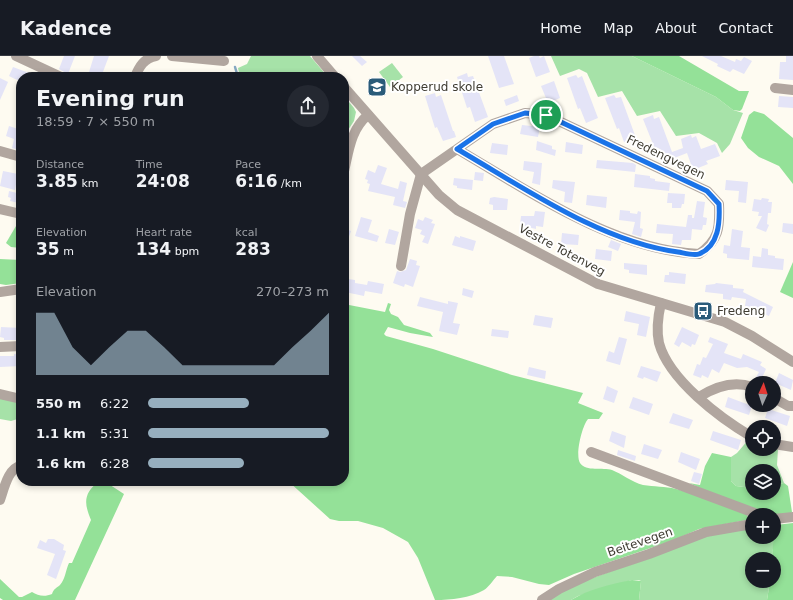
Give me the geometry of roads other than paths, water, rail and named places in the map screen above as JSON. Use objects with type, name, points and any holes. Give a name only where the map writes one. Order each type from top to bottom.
[{"type":"street","points":[[16,56],[50,72]]},
{"type":"street","points":[[137,72],[145,60],[156,56]]},
{"type":"street","points":[[172,56],[224,60]]},
{"type":"street","points":[[317,56],[331,72]]},
{"type":"street","points":[[775,88],[793,90]]},
{"type":"street","name":"Vestre Totenveg","points":[[349,93],[439,195],[457,210],[536,250],[598,284],[736,327],[793,362]]},
{"type":"street","name":"Fredengvegen","points":[[420,174],[493,124],[525,113],[546,115],[707,191],[719,204],[720,223],[716,236],[709,247],[698,254],[669,251],[629,240],[575,216],[457,149]]},
{"type":"street","points":[[349,146],[354,134],[370,118]]},
{"type":"street","points":[[0,151],[16,156]]},
{"type":"street","points":[[401,266],[409,220],[420,174]]},
{"type":"street","points":[[0,209],[16,213]]},
{"type":"street","points":[[0,292],[16,290]]},
{"type":"street","points":[[661,303],[657,328],[659,343],[677,375],[699,397],[745,433]]},
{"type":"street","points":[[0,347],[16,346]]},
{"type":"street","points":[[699,397],[710,390],[738,383],[745,385]]},
{"type":"street","points":[[0,394],[16,398]]},
{"type":"street","points":[[781,402],[788,406],[793,406]]},
{"type":"street","points":[[781,445],[793,447]]},
{"type":"street","points":[[591,452],[745,509]]},
{"type":"street","points":[[0,500],[10,474],[16,468]]},
{"type":"street","points":[[781,518],[793,517]]},
{"type":"street","name":"Beitevegen","points":[[542,600],[559,589],[595,572],[649,554],[706,532],[745,525]]},
{"type":"waterway","points":[[235,67],[236,72]]},
{"type":"place","name":"Kopperud skole","points":[[377,87]]},
{"type":"place","name":"Fredeng","points":[[703,311]]}]
